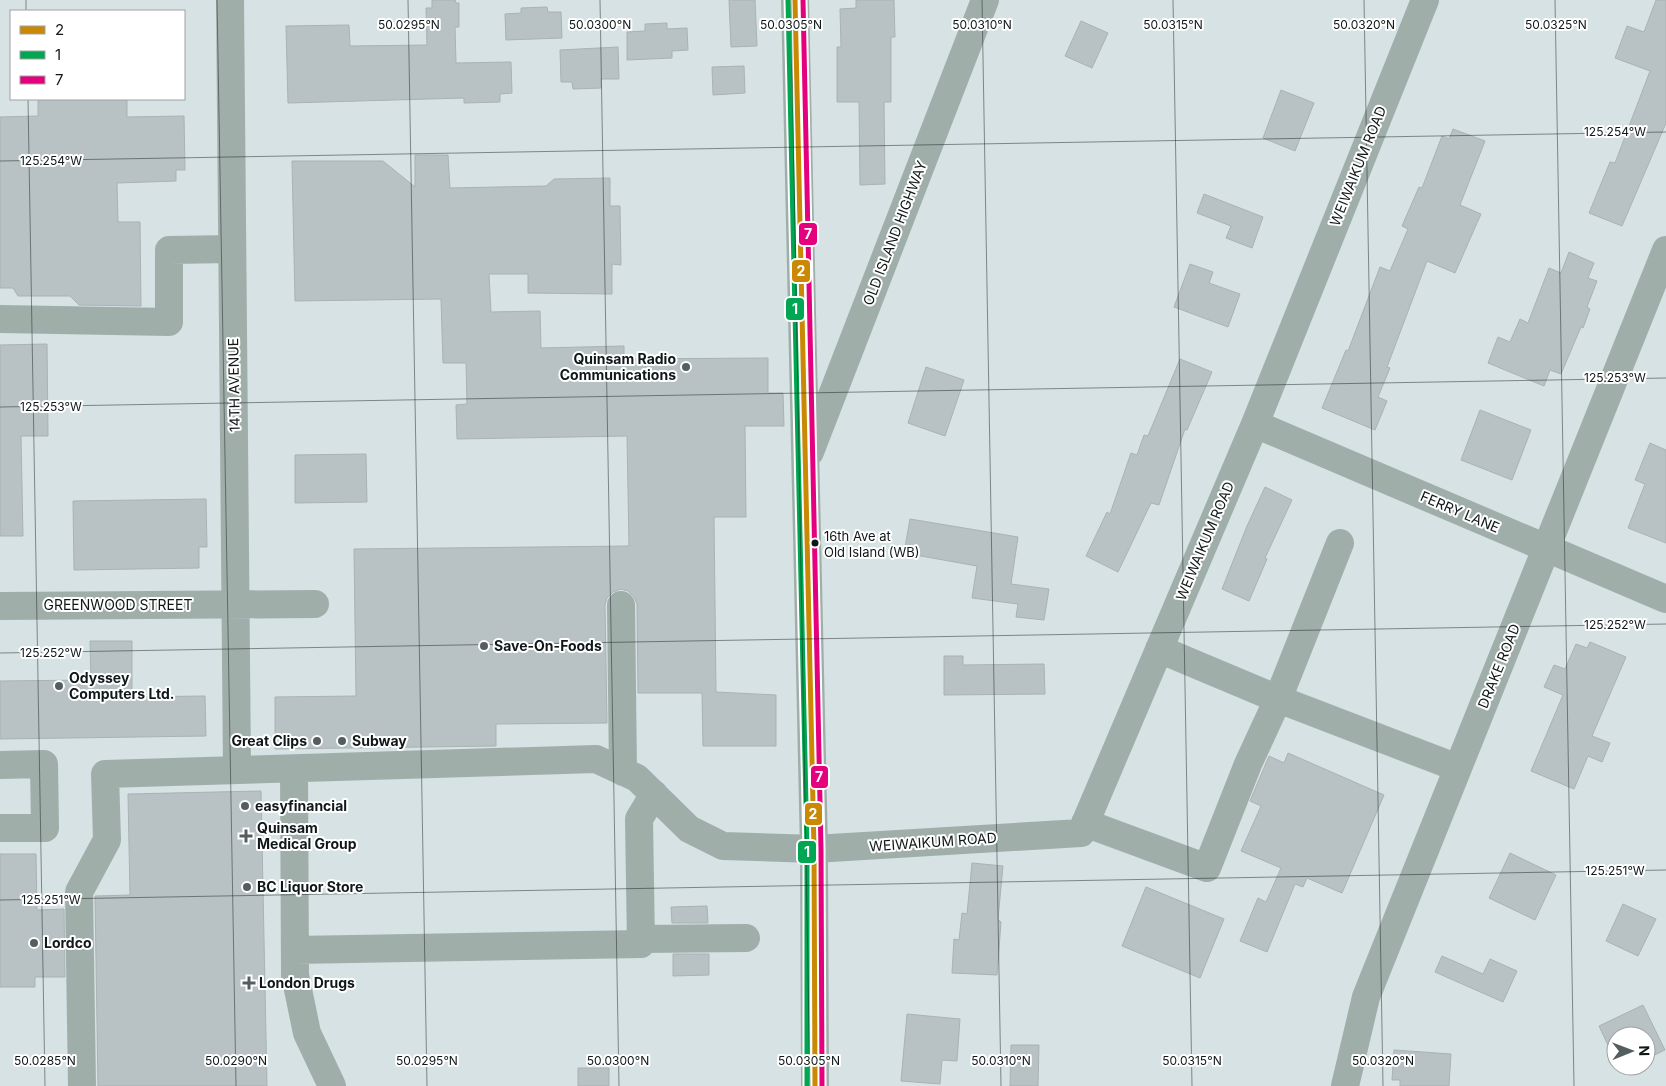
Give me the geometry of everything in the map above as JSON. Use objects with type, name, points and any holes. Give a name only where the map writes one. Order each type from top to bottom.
[{"type":"street","name":"14TH AVENUE","points":[[230,0],[237,770]]},
{"type":"street","points":[[795,0],[814,849],[815,1086]]},
{"type":"street","name":"OLD ISLAND HIGHWAY","points":[[805,465],[985,0]]},
{"type":"street","name":"WEIWAIKUM ROAD","points":[[814,849],[1081,833],[1255,424],[1425,0]]},
{"type":"street","points":[[0,319],[169,322],[169,250],[232,249]]},
{"type":"street","name":"DRAKE ROAD","points":[[1345,1086],[1366,997],[1666,250]]},
{"type":"street","name":"FERRY LANE","points":[[1255,424],[1666,599]]},
{"type":"street","points":[[1085,823],[1207,868],[1248,764],[1278,699],[1340,543]]},
{"type":"street","name":"GREENWOOD STREET","points":[[0,606],[315,604]]},
{"type":"street","points":[[621,606],[623,772]]},
{"type":"street","points":[[1159,649],[1278,699],[1458,768]]},
{"type":"street","points":[[82,1086],[79,892],[106,840],[105,774],[596,759],[637,778],[689,829],[723,846],[814,849]]},
{"type":"street","points":[[0,765],[44,764],[45,828],[0,828]]},
{"type":"street","points":[[294,768],[295,975],[307,1032],[332,1086]]},
{"type":"street","points":[[295,950],[641,944],[639,819],[654,794]]},
{"type":"street","points":[[641,939],[746,938]]},
{"type":"building","points":[[432,0],[455,0],[456,3],[459,3],[459,27],[455,27],[456,63],[511,62],[512,93],[500,94],[500,102],[464,103],[464,98],[288,103],[286,26],[349,25],[350,46],[427,45],[426,8],[432,8]]},
{"type":"building","points":[[729,0],[755,0],[757,46],[731,47]]},
{"type":"building","points":[[856,0],[894,0],[895,37],[891,37],[891,102],[884,102],[885,184],[860,185],[859,102],[837,102],[837,47],[841,47],[840,9],[856,8]]},
{"type":"building","points":[[1656,0],[1666,0],[1666,123],[1622,226],[1589,213],[1610,162],[1615,163],[1650,71],[1615,58],[1627,26],[1644,32]]},
{"type":"building","points":[[547,7],[548,12],[561,12],[562,38],[506,40],[505,14],[521,13],[521,8]]},
{"type":"building","points":[[1081,21],[1108,33],[1092,68],[1065,56]]},
{"type":"building","points":[[667,23],[667,29],[687,28],[688,50],[672,51],[672,58],[627,60],[627,32],[645,31],[645,24]]},
{"type":"building","points":[[618,47],[619,79],[601,79],[601,88],[573,89],[572,82],[561,82],[560,50]]},
{"type":"building","points":[[744,66],[745,93],[713,95],[712,67]]},
{"type":"building","points":[[1281,90],[1314,103],[1295,151],[1263,138]]},
{"type":"building","points":[[38,100],[127,100],[127,117],[184,116],[185,170],[176,170],[176,181],[117,183],[118,222],[140,222],[141,306],[79,305],[70,296],[18,296],[13,288],[0,288],[0,117],[38,116]]},
{"type":"building","points":[[1453,129],[1485,141],[1460,205],[1481,214],[1455,273],[1427,261],[1387,367],[1390,368],[1378,397],[1387,401],[1375,430],[1322,408],[1346,350],[1348,351],[1380,267],[1390,271],[1408,229],[1402,226],[1419,187],[1422,188],[1442,136],[1449,139]]},
{"type":"building","points":[[415,155],[448,155],[450,188],[546,186],[554,179],[610,178],[610,206],[620,206],[621,265],[612,264],[612,294],[528,293],[528,274],[489,274],[491,312],[540,311],[541,348],[624,346],[624,359],[768,358],[768,393],[783,393],[784,426],[745,426],[746,517],[714,517],[716,692],[776,695],[776,746],[703,746],[702,693],[638,693],[637,604],[634,597],[628,591],[621,589],[613,592],[607,598],[605,605],[607,723],[496,724],[496,746],[275,749],[275,697],[356,696],[354,549],[629,546],[627,436],[457,439],[456,405],[467,404],[466,363],[443,363],[441,299],[295,301],[292,161],[383,161],[415,187]]},
{"type":"building","points":[[1204,194],[1263,217],[1252,248],[1226,238],[1231,226],[1197,213]]},
{"type":"building","points":[[1569,252],[1594,263],[1588,278],[1597,281],[1587,307],[1590,309],[1583,328],[1581,327],[1561,374],[1550,370],[1544,386],[1488,363],[1498,337],[1510,342],[1520,319],[1528,323],[1549,268],[1561,273]]},
{"type":"building","points":[[1190,264],[1213,272],[1209,283],[1240,294],[1228,327],[1174,307]]},
{"type":"building","points":[[47,344],[48,436],[21,436],[23,536],[0,536],[0,345]]},
{"type":"building","points":[[1180,359],[1212,372],[1187,430],[1185,429],[1159,505],[1151,503],[1118,572],[1086,556],[1107,512],[1110,514],[1131,453],[1137,455],[1144,435],[1148,436]]},
{"type":"building","points":[[926,367],[964,380],[945,436],[908,423]]},
{"type":"building","points":[[1480,410],[1531,430],[1512,480],[1461,460]]},
{"type":"building","points":[[1650,443],[1666,450],[1666,543],[1628,528],[1645,484],[1635,480]]},
{"type":"building","points":[[366,454],[367,502],[295,503],[295,455]]},
{"type":"building","points":[[1265,487],[1292,500],[1265,558],[1267,559],[1249,601],[1222,589]]},
{"type":"building","points":[[206,499],[207,547],[199,547],[199,568],[74,570],[73,501]]},
{"type":"building","points":[[910,519],[1018,537],[1011,584],[1049,589],[1044,620],[1016,617],[1018,604],[972,598],[977,566],[904,553]]},
{"type":"building","points":[[90,641],[132,641],[132,697],[205,696],[206,736],[0,739],[0,681],[91,680]]},
{"type":"building","points":[[1590,642],[1626,657],[1592,736],[1610,743],[1602,762],[1588,756],[1574,789],[1531,771],[1563,695],[1544,687],[1554,665],[1565,669],[1576,644],[1587,648]]},
{"type":"building","points":[[944,656],[963,656],[963,665],[1044,664],[1045,694],[944,695]]},
{"type":"building","points":[[1288,753],[1384,795],[1342,893],[1307,878],[1303,887],[1295,884],[1267,952],[1240,941],[1258,898],[1266,902],[1281,868],[1241,851],[1261,806],[1250,801],[1269,756],[1284,763]]},
{"type":"building","points":[[261,791],[267,1086],[98,1086],[95,896],[130,895],[128,794]]},
{"type":"building","points":[[1510,853],[1556,875],[1535,920],[1489,898]]},
{"type":"building","name":"Lordco","points":[[0,854],[36,854],[37,910],[64,909],[65,977],[35,977],[35,987],[0,987]]},
{"type":"building","points":[[972,863],[1003,866],[998,919],[1001,922],[997,975],[952,973],[954,939],[959,940],[962,913],[967,914]]},
{"type":"building","points":[[1146,887],[1224,919],[1200,978],[1122,946]]},
{"type":"building","points":[[1623,904],[1656,919],[1638,956],[1606,941]]},
{"type":"building","points":[[707,906],[708,923],[672,923],[671,907]]},
{"type":"building","points":[[673,954],[709,954],[709,975],[673,976]]},
{"type":"building","points":[[1442,956],[1483,974],[1490,959],[1517,971],[1503,1002],[1435,972]]},
{"type":"building","points":[[1643,1005],[1653,1026],[1606,1026],[1606,1041],[1599,1026]]},
{"type":"building","points":[[907,1014],[960,1019],[957,1061],[942,1060],[940,1084],[901,1081]]},
{"type":"building","points":[[1656,1032],[1665,1050],[1656,1054]]},
{"type":"building","points":[[1011,1045],[1039,1045],[1038,1086],[1010,1086]]},
{"type":"building","points":[[1394,1050],[1451,1054],[1449,1086],[1400,1086],[1400,1080],[1392,1080]]},
{"type":"building","points":[[578,1068],[609,1068],[609,1086],[578,1086]]},
{"type":"transit line","name":"1","points":[[788,0],[807,849],[807,1086]]},
{"type":"transit line","name":"2","points":[[795,0],[814,849],[815,1086]]},
{"type":"transit line","name":"7","points":[[803,0],[821,849],[822,1086]]},
{"type":"place","name":"Quinsam Radio Communications","points":[[686,367]]},
{"type":"place","name":"16th Ave at Old Island (WB)","points":[[815,543]]},
{"type":"place","name":"Save-On-Foods","points":[[484,646]]},
{"type":"place","name":"Odyssey Computers Ltd.","points":[[59,686]]},
{"type":"place","name":"Great Clips","points":[[317,741]]},
{"type":"place","name":"Subway","points":[[342,741]]},
{"type":"place","name":"easyfinancial","points":[[245,806]]},
{"type":"place","name":"Quinsam Medical Group","points":[[246,836]]},
{"type":"place","name":"BC Liquor Store","points":[[247,887]]},
{"type":"place","name":"Lordco","points":[[34,943]]},
{"type":"place","name":"London Drugs","points":[[249,983]]}]
